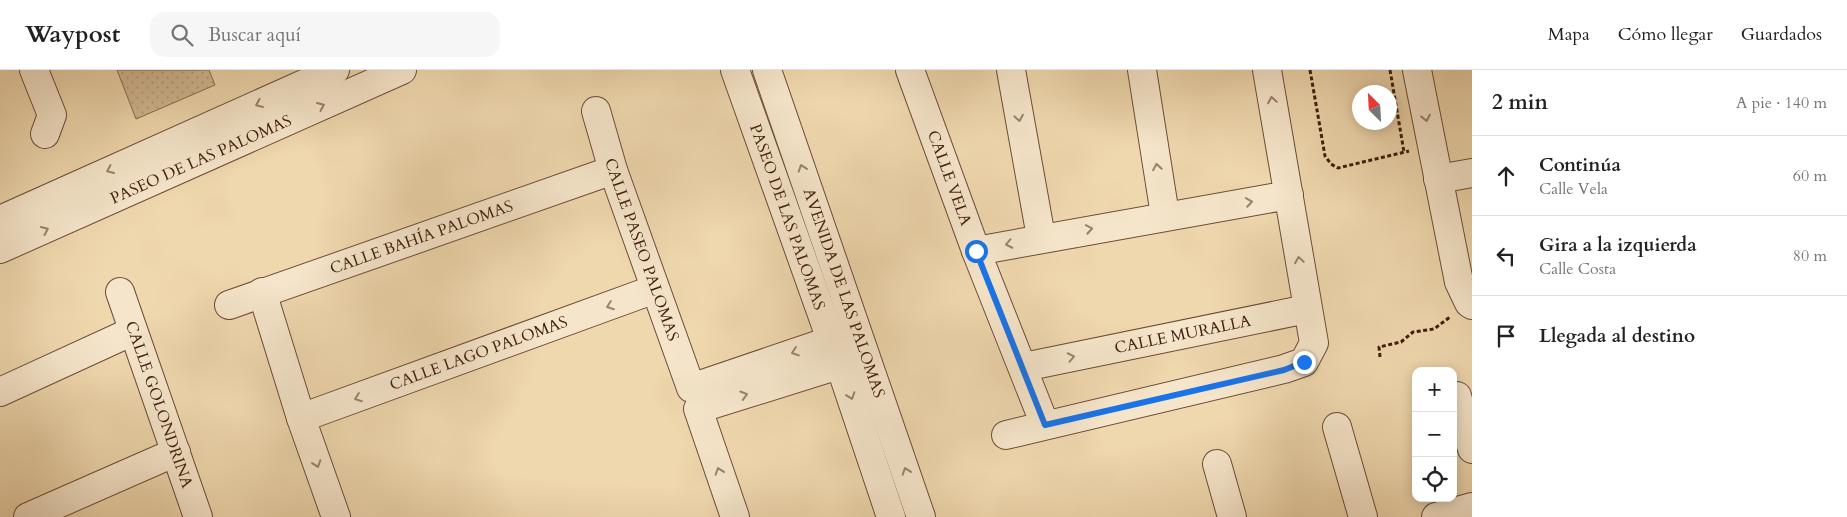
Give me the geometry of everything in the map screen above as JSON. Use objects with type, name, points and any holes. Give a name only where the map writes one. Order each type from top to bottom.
[{"type":"street","points":[[34,70],[52,115],[45,134]]},
{"type":"street","name":"PASEO DE LAS PALOMAS","points":[[0,220],[335,70]]},
{"type":"street","name":"PASEO DE LAS PALOMAS","points":[[0,250],[402,70]]},
{"type":"street","name":"PASEO DE LAS PALOMAS","points":[[735,70],[836,353],[891,517]]},
{"type":"street","name":"AVENIDA DE LAS PALOMAS","points":[[768,70],[922,517]]},
{"type":"street","name":"CALLE VELA","points":[[910,70],[976,251],[1024,367],[1045,425]]},
{"type":"street","points":[[1011,70],[1041,238]]},
{"type":"street","points":[[1142,70],[1165,216]]},
{"type":"street","points":[[1006,435],[1284,370],[1304,362],[1314,343],[1267,70]]},
{"type":"street","points":[[1417,70],[1459,282],[1470,304]]},
{"type":"street","name":"CALLE PASEO PALOMAS","points":[[596,111],[613,170],[694,399],[732,516]]},
{"type":"street","name":"CALLE BAHÍA PALOMAS","points":[[229,305],[613,170]]},
{"type":"street","points":[[1438,179],[1472,173]]},
{"type":"street","points":[[976,251],[1289,195]]},
{"type":"street","name":"CALLE LAGO PALOMAS","points":[[301,418],[655,289]]},
{"type":"street","name":"CALLE GOLONDRINA","points":[[120,292],[198,517]]},
{"type":"street","points":[[262,292],[301,418],[336,517]]},
{"type":"street","name":"CALLE MURALLA","points":[[1024,367],[1267,315],[1287,314],[1307,308]]},
{"type":"street","points":[[0,392],[133,331]]},
{"type":"street","points":[[694,399],[862,344]]},
{"type":"street","points":[[1457,396],[1472,449]]},
{"type":"street","points":[[1337,427],[1363,517]]},
{"type":"street","points":[[28,517],[176,452]]},
{"type":"street","points":[[1217,464],[1232,517]]},
{"type":"street","points":[[1436,517],[1472,507]]},
{"type":"path","points":[[1310,70],[1326,156],[1331,164],[1338,168],[1431,145]]},
{"type":"path","points":[[1390,70],[1404,152]]},
{"type":"path","points":[[1380,357],[1379,347],[1401,342],[1412,332],[1434,329],[1470,304]]},
{"type":"shaded area","points":[[117,70],[209,70],[215,85],[136,119]]},
{"type":"route","points":[[976,251],[1024,367],[1045,425],[1284,370],[1304,362]]}]
